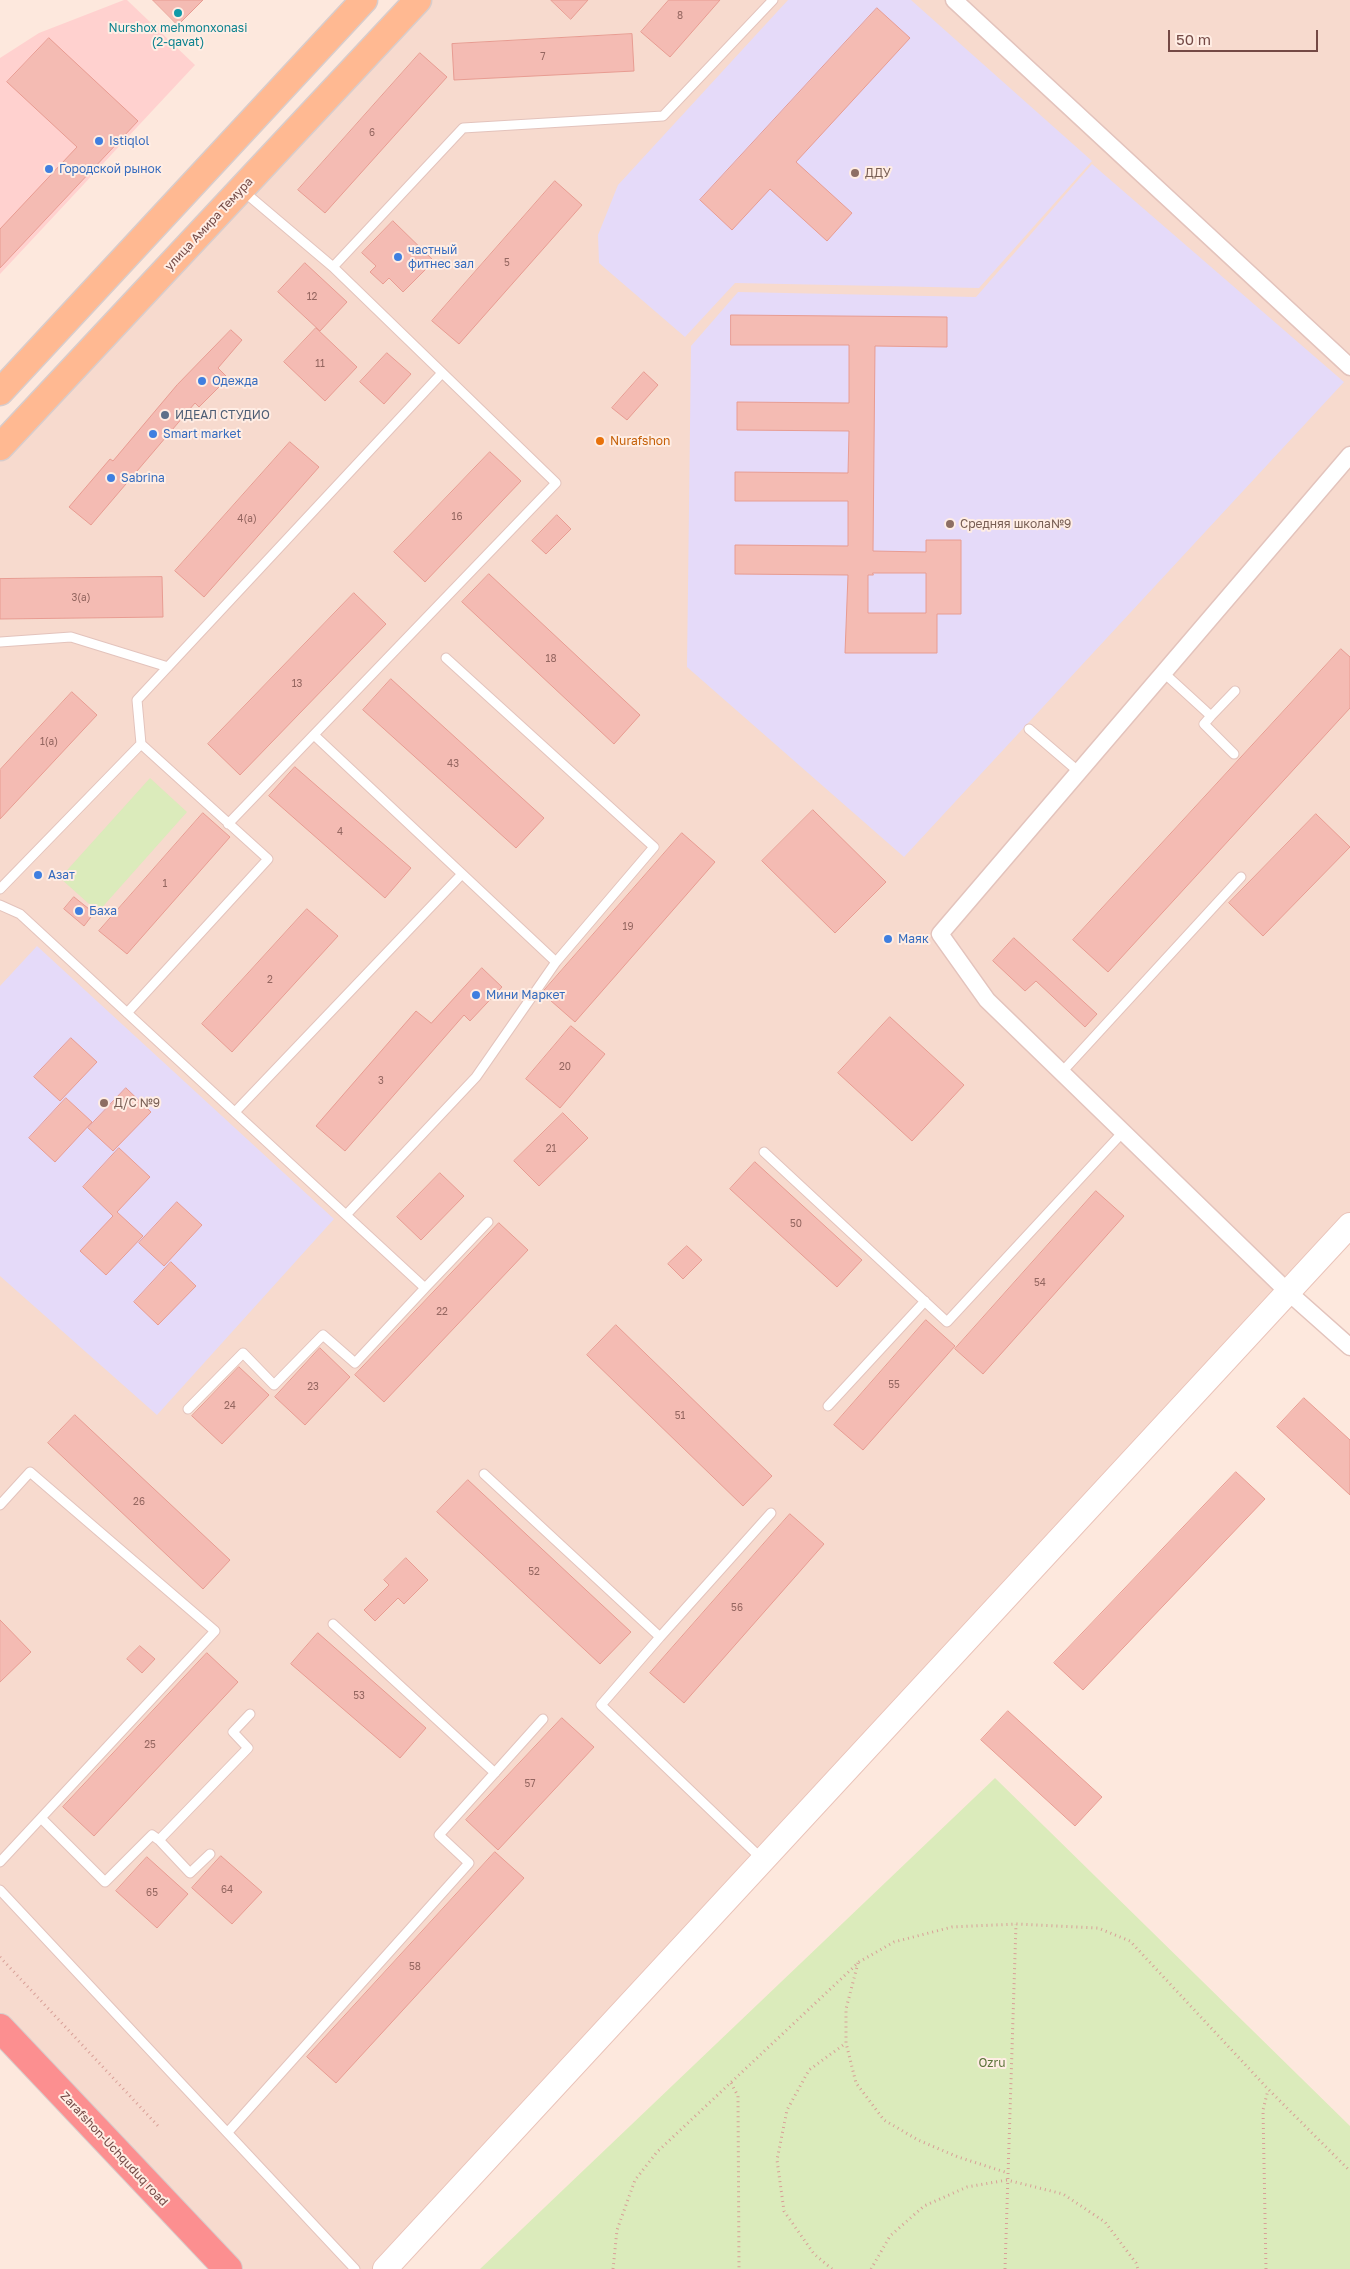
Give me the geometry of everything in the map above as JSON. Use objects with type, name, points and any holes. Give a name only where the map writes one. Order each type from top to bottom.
[{"type":"highway","name":"Zarafshon-Uchquduq road","points":[[0,2028],[228,2269]]},
{"type":"main road","points":[[0,392],[364,0]]},
{"type":"main road","name":"улица Амира Темура","points":[[0,447],[418,0]]},
{"type":"street","points":[[954,0],[1350,367]]},
{"type":"street","points":[[1350,456],[940,934],[987,1000],[1287,1291],[1350,1346]]},
{"type":"street","points":[[385,2269],[1350,1224]]},
{"type":"lane","points":[[333,267],[463,128],[663,116],[773,0]]},
{"type":"lane","points":[[228,824],[556,483],[333,267],[241,189]]},
{"type":"lane","points":[[127,1013],[268,859],[141,744],[137,700],[442,373]]},
{"type":"lane","points":[[0,642],[71,637],[168,667]]},
{"type":"lane","points":[[346,1215],[476,1077],[556,962],[654,847],[446,658]]},
{"type":"lane","points":[[1164,673],[1212,716]]},
{"type":"lane","points":[[1234,754],[1204,724],[1236,691]]},
{"type":"lane","points":[[1029,729],[1079,772]]},
{"type":"lane","points":[[314,735],[556,962]]},
{"type":"lane","points":[[0,889],[141,744]]},
{"type":"lane","points":[[235,1112],[462,874]]},
{"type":"lane","points":[[1062,1072],[1241,877]]},
{"type":"lane","points":[[0,906],[20,914],[424,1288]]},
{"type":"lane","points":[[764,1152],[948,1322],[1123,1132]]},
{"type":"lane","points":[[188,1409],[243,1353],[274,1385],[324,1334],[355,1364],[424,1288],[488,1222]]},
{"type":"lane","points":[[828,1406],[926,1301]]},
{"type":"lane","points":[[0,1505],[30,1472],[215,1631],[0,1862]]},
{"type":"lane","points":[[484,1474],[660,1637]]},
{"type":"lane","points":[[762,1860],[601,1705],[771,1512]]},
{"type":"lane","points":[[333,1624],[495,1773]]},
{"type":"lane","points":[[159,1840],[248,1748],[233,1732],[250,1714]]},
{"type":"lane","points":[[228,2132],[469,1863],[439,1835],[543,1719]]},
{"type":"lane","points":[[42,1819],[105,1882],[152,1835],[190,1873],[210,1854]]},
{"type":"lane","points":[[0,1890],[355,2269]]},
{"type":"path","points":[[1005,2269],[1016,1924]]},
{"type":"path","points":[[613,2269],[617,2230],[635,2180],[657,2152],[859,1962],[894,1942],[952,1927],[1016,1924],[1098,1928],[1130,1940],[1268,2089],[1350,2171]]},
{"type":"path","points":[[0,1957],[159,2126]]},
{"type":"path","points":[[859,1962],[846,2009],[846,2043],[856,2083],[884,2120],[918,2140],[958,2158],[1008,2174]]},
{"type":"path","points":[[832,2269],[814,2254],[784,2211],[777,2160],[786,2110],[809,2070],[846,2043]]},
{"type":"path","points":[[731,2083],[738,2096],[739,2269]]},
{"type":"path","points":[[1266,2269],[1263,2110],[1268,2089]]},
{"type":"path","points":[[871,2269],[890,2236],[924,2206],[967,2187],[1007,2180],[1063,2194],[1106,2222],[1136,2263],[1138,2269]]},
{"type":"shaded area","name":"Городской рынок","points":[[127,0],[195,65],[0,274],[0,58],[39,33]]},
{"type":"shaded area","points":[[418,0],[1350,0],[1350,1225],[385,2269],[228,2269],[0,2028],[0,447]]},
{"type":"shaded area","name":"ДДУ","points":[[788,0],[911,0],[1092,161],[979,288],[735,283],[685,337],[599,263],[598,235],[618,185]]},
{"type":"shaded area","name":"Средняя школа№9","points":[[1092,164],[1344,382],[904,857],[687,667],[691,346],[738,292],[976,297]]},
{"type":"shaded area","name":"Д/С №9","points":[[37,946],[334,1219],[157,1415],[0,1276],[0,986]]},
{"type":"green space","points":[[150,778],[187,812],[98,912],[60,878]]},
{"type":"green space","name":"Ozru","points":[[995,1778],[1350,2126],[1350,2269],[480,2269]]},
{"type":"building","name":"Nurshox mehmonxonasi (2-qavat)","points":[[153,0],[203,0],[178,25]]},
{"type":"building","points":[[551,0],[588,0],[571,19]]},
{"type":"building","points":[[669,0],[720,0],[670,57],[641,32]]},
{"type":"building","points":[[877,8],[910,38],[796,162],[852,213],[827,241],[770,189],[732,230],[700,200]]},
{"type":"building","points":[[632,34],[634,71],[454,80],[452,44]]},
{"type":"building","points":[[49,38],[138,121],[0,268],[0,229],[77,147],[7,82]]},
{"type":"building","points":[[420,53],[447,77],[325,213],[298,190]]},
{"type":"building","points":[[555,181],[582,205],[459,344],[432,321]]},
{"type":"building","name":"частный фитнес зал","points":[[393,221],[434,261],[403,292],[389,278],[383,284],[370,272],[376,266],[362,253]]},
{"type":"building","points":[[305,263],[347,302],[320,331],[278,292]]},
{"type":"building","points":[[731,315],[947,317],[947,347],[875,346],[873,551],[926,552],[926,540],[961,540],[961,614],[937,614],[937,653],[845,653],[848,575],[735,574],[735,545],[848,546],[848,501],[735,501],[735,472],[848,473],[849,431],[737,430],[737,402],[849,403],[849,345],[731,345]],"holes":[[[873,573],[926,573],[926,613],[868,613],[868,575],[873,575]]]},
{"type":"building","points":[[316,328],[357,367],[325,401],[284,362]]},
{"type":"building","points":[[231,330],[242,340],[218,368],[228,378],[199,407],[195,403],[91,525],[69,507],[110,459],[113,461],[177,385]]},
{"type":"building","points":[[387,353],[411,374],[384,404],[360,382]]},
{"type":"building","points":[[644,372],[658,385],[627,420],[612,408]]},
{"type":"building","points":[[290,442],[319,467],[204,597],[175,571]]},
{"type":"building","points":[[490,452],[521,481],[425,582],[394,552]]},
{"type":"building","points":[[557,515],[571,529],[546,554],[532,541]]},
{"type":"building","points":[[489,574],[640,715],[614,744],[462,602]]},
{"type":"building","points":[[162,577],[163,617],[0,619],[0,579]]},
{"type":"building","points":[[354,593],[386,624],[240,775],[208,744]]},
{"type":"building","points":[[1341,649],[1350,657],[1350,708],[1108,972],[1073,940]]},
{"type":"building","points":[[391,679],[544,818],[516,848],[363,710]]},
{"type":"building","points":[[72,692],[97,715],[0,819],[0,770]]},
{"type":"building","points":[[295,767],[411,868],[385,898],[269,796]]},
{"type":"building","points":[[813,810],[886,882],[835,933],[762,861]]},
{"type":"building","points":[[203,813],[230,837],[127,954],[99,931]]},
{"type":"building","points":[[1316,814],[1350,847],[1263,936],[1229,903]]},
{"type":"building","points":[[682,833],[715,862],[575,1022],[542,993]]},
{"type":"building","name":"Баха","points":[[74,897],[94,913],[84,926],[64,909]]},
{"type":"building","points":[[307,909],[338,936],[232,1052],[202,1024]]},
{"type":"building","points":[[1014,938],[1097,1014],[1085,1027],[1036,981],[1025,991],[993,961]]},
{"type":"building","points":[[482,968],[502,987],[470,1021],[464,1015],[345,1151],[316,1126],[416,1011],[431,1023]]},
{"type":"building","points":[[890,1017],[964,1085],[912,1141],[838,1073]]},
{"type":"building","points":[[571,1026],[605,1054],[560,1108],[526,1079]]},
{"type":"building","points":[[71,1038],[97,1062],[60,1101],[34,1077]]},
{"type":"building","points":[[126,1088],[151,1112],[113,1151],[88,1128]]},
{"type":"building","points":[[66,1098],[92,1122],[55,1162],[29,1138]]},
{"type":"building","points":[[563,1113],[588,1138],[539,1186],[514,1161]]},
{"type":"building","points":[[119,1148],[150,1177],[117,1212],[143,1236],[106,1275],[80,1251],[113,1216],[83,1187]]},
{"type":"building","points":[[755,1162],[862,1260],[837,1287],[730,1189]]},
{"type":"building","points":[[440,1173],[464,1196],[421,1240],[397,1217]]},
{"type":"building","points":[[1096,1191],[1124,1216],[983,1374],[955,1349]]},
{"type":"building","points":[[177,1202],[202,1225],[164,1266],[139,1243]]},
{"type":"building","points":[[499,1223],[528,1250],[384,1402],[355,1375]]},
{"type":"building","points":[[687,1246],[702,1260],[683,1279],[668,1264]]},
{"type":"building","points":[[171,1262],[196,1286],[158,1325],[134,1302]]},
{"type":"building","points":[[926,1320],[955,1346],[863,1450],[834,1425]]},
{"type":"building","points":[[616,1325],[772,1476],[743,1506],[587,1355]]},
{"type":"building","points":[[320,1348],[350,1377],[305,1425],[275,1397]]},
{"type":"building","points":[[239,1367],[269,1395],[222,1444],[192,1416]]},
{"type":"building","points":[[1304,1398],[1350,1440],[1350,1495],[1277,1427]]},
{"type":"building","points":[[75,1415],[230,1560],[203,1589],[48,1443]]},
{"type":"building","points":[[1236,1472],[1265,1499],[1083,1690],[1054,1663]]},
{"type":"building","points":[[468,1480],[631,1632],[600,1664],[437,1512]]},
{"type":"building","points":[[790,1514],[824,1544],[684,1703],[650,1673]]},
{"type":"building","points":[[406,1558],[428,1580],[404,1604],[398,1598],[375,1621],[364,1610],[389,1585],[384,1580]]},
{"type":"building","points":[[0,1620],[31,1652],[0,1682]]},
{"type":"building","points":[[318,1633],[426,1728],[400,1758],[291,1664]]},
{"type":"building","points":[[140,1646],[155,1659],[142,1673],[127,1659]]},
{"type":"building","points":[[207,1653],[238,1682],[94,1836],[63,1807]]},
{"type":"building","points":[[1008,1711],[1102,1797],[1075,1826],[981,1740]]},
{"type":"building","points":[[562,1718],[594,1747],[498,1850],[466,1820]]},
{"type":"building","points":[[495,1852],[524,1878],[336,2083],[307,2057]]},
{"type":"building","points":[[221,1856],[262,1892],[232,1924],[192,1888]]},
{"type":"building","points":[[147,1857],[188,1894],[157,1928],[116,1891]]},
{"type":"place","name":"Nurshox mehmonxonasi (2-qavat)","points":[[178,13]]},
{"type":"place","name":"Istiqlol","points":[[99,141]]},
{"type":"place","name":"Городской рынок","points":[[49,169]]},
{"type":"place","name":"ДДУ","points":[[855,173]]},
{"type":"place","name":"частный фитнес зал","points":[[398,257]]},
{"type":"place","name":"Одежда","points":[[202,381]]},
{"type":"place","name":"ИДЕАЛ СТУДИО","points":[[165,415]]},
{"type":"place","name":"Smart market","points":[[153,434]]},
{"type":"place","name":"Nurafshon","points":[[600,441]]},
{"type":"place","name":"Sabrina","points":[[111,478]]},
{"type":"place","name":"Средняя школа№9","points":[[950,524]]},
{"type":"place","name":"Азат","points":[[38,875]]},
{"type":"place","name":"Баха","points":[[79,911]]},
{"type":"place","name":"Маяк","points":[[888,939]]},
{"type":"place","name":"Мини Маркет","points":[[476,995]]},
{"type":"place","name":"Д/С №9","points":[[104,1103]]}]
